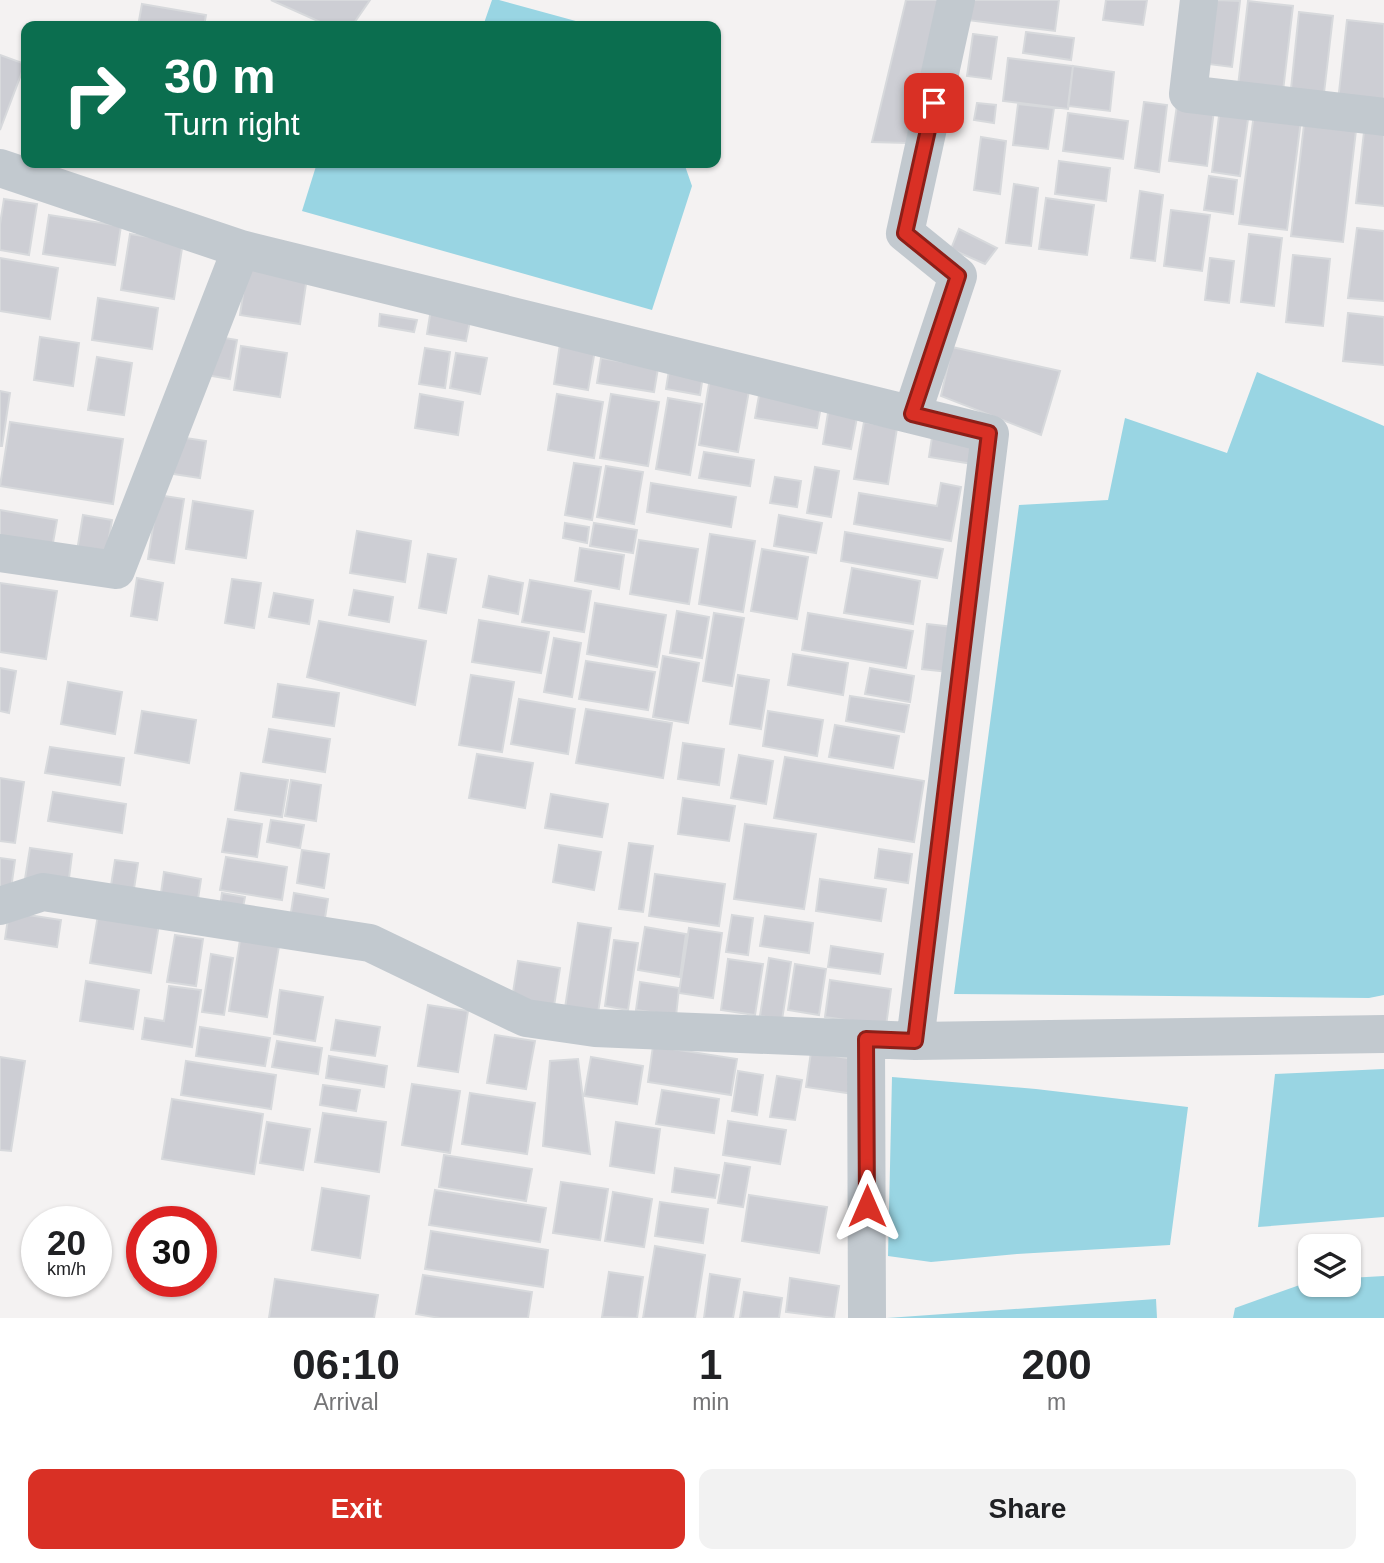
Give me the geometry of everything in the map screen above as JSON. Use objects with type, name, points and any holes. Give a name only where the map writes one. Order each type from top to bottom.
[{"type":"street","points":[[912,414],[958,276],[905,233],[956,0]]},
{"type":"street","points":[[1199,0],[1188,94],[1384,117]]},
{"type":"street","points":[[0,169],[242,249],[989,433],[915,1041]]},
{"type":"street","points":[[0,553],[117,570],[242,249]]},
{"type":"street","points":[[0,906],[43,892],[370,943],[526,1018],[595,1028],[915,1041],[1384,1034]]},
{"type":"street","points":[[866,1039],[867,1318]]},
{"type":"water","points":[[492,0],[499,0],[576,21],[485,21]]},
{"type":"water","points":[[315,168],[686,168],[692,186],[652,310],[302,211]]},
{"type":"water","points":[[1257,372],[1384,426],[1384,995],[1369,998],[954,994],[1019,505],[1108,500],[1125,418],[1227,453]]},
{"type":"water","points":[[1384,1069],[1384,1217],[1258,1227],[1275,1074]]},
{"type":"water","points":[[892,1077],[1036,1089],[1188,1107],[1170,1245],[931,1262],[888,1256]]},
{"type":"water","points":[[1384,1276],[1384,1318],[1233,1318],[1235,1308],[1298,1286],[1298,1297],[1361,1297],[1361,1277]]},
{"type":"water","points":[[1156,1299],[1157,1318],[887,1318]]},
{"type":"building","points":[[271,0],[370,0],[355,21],[318,21]]},
{"type":"building","points":[[906,0],[944,0],[907,143],[872,142]]},
{"type":"building","points":[[970,0],[1059,0],[1055,31],[967,20]]},
{"type":"building","points":[[1106,0],[1147,0],[1143,25],[1103,20]]},
{"type":"building","points":[[1216,0],[1240,1],[1232,67],[1208,64]]},
{"type":"building","points":[[1248,1],[1293,6],[1283,91],[1238,86]]},
{"type":"building","points":[[142,4],[206,15],[205,21],[139,21]]},
{"type":"building","points":[[1299,12],[1333,16],[1324,93],[1291,89]]},
{"type":"building","points":[[1347,20],[1384,24],[1384,106],[1338,101]]},
{"type":"building","points":[[1026,32],[1074,38],[1071,60],[1023,53]]},
{"type":"building","points":[[973,34],[997,37],[991,79],[967,76]]},
{"type":"building","points":[[0,55],[21,63],[21,75],[0,130]]},
{"type":"building","points":[[1008,58],[1073,66],[1068,109],[1003,101]]},
{"type":"building","points":[[1073,66],[1114,72],[1110,111],[1068,106]]},
{"type":"building","points":[[1144,102],[1167,105],[1159,172],[1135,168]]},
{"type":"building","points":[[977,103],[996,105],[994,123],[974,120]]},
{"type":"building","points":[[1018,104],[1054,108],[1048,149],[1013,145]]},
{"type":"building","points":[[1177,105],[1214,110],[1207,166],[1169,161]]},
{"type":"building","points":[[1220,108],[1249,112],[1240,176],[1212,172]]},
{"type":"building","points":[[1068,113],[1128,121],[1123,159],[1063,151]]},
{"type":"building","points":[[1254,114],[1301,120],[1287,230],[1239,224]]},
{"type":"building","points":[[1305,116],[1357,122],[1343,242],[1291,236]]},
{"type":"building","points":[[1365,123],[1384,125],[1384,206],[1356,203]]},
{"type":"building","points":[[981,137],[1006,141],[1000,194],[974,190]]},
{"type":"building","points":[[1059,161],[1110,168],[1106,201],[1055,194]]},
{"type":"building","points":[[1209,176],[1237,180],[1233,214],[1204,210]]},
{"type":"building","points":[[1014,184],[1038,188],[1031,246],[1006,243]]},
{"type":"building","points":[[1140,191],[1163,195],[1155,261],[1131,258]]},
{"type":"building","points":[[1046,198],[1094,205],[1087,255],[1039,249]]},
{"type":"building","points":[[4,199],[37,204],[29,255],[0,250]]},
{"type":"building","points":[[1171,210],[1210,215],[1202,271],[1164,266]]},
{"type":"building","points":[[49,215],[121,226],[115,265],[43,254]]},
{"type":"building","points":[[1357,228],[1384,231],[1384,301],[1348,298]]},
{"type":"building","points":[[959,229],[997,248],[985,264],[951,249]]},
{"type":"building","points":[[130,234],[183,242],[174,299],[121,290]]},
{"type":"building","points":[[1249,234],[1282,238],[1274,306],[1241,302]]},
{"type":"building","points":[[1293,255],[1330,259],[1323,326],[1286,322]]},
{"type":"building","points":[[0,258],[58,268],[50,319],[0,311]]},
{"type":"building","points":[[1210,258],[1234,261],[1229,303],[1205,300]]},
{"type":"building","points":[[247,267],[307,277],[300,324],[240,315]]},
{"type":"building","points":[[98,298],[158,308],[152,349],[92,340]]},
{"type":"building","points":[[431,309],[471,316],[466,341],[427,334]]},
{"type":"building","points":[[1348,313],[1384,317],[1384,365],[1343,361]]},
{"type":"building","points":[[380,314],[417,320],[414,332],[379,326]]},
{"type":"building","points":[[213,336],[237,340],[230,379],[206,375]]},
{"type":"building","points":[[40,337],[79,343],[73,386],[34,380]]},
{"type":"building","points":[[560,344],[595,350],[588,390],[554,384]]},
{"type":"building","points":[[241,346],[287,353],[280,397],[234,390]]},
{"type":"building","points":[[952,347],[1060,371],[1041,435],[941,396]]},
{"type":"building","points":[[425,348],[450,352],[445,388],[419,384]]},
{"type":"building","points":[[456,353],[487,358],[480,394],[450,388]]},
{"type":"building","points":[[97,357],[132,363],[124,415],[88,410]]},
{"type":"building","points":[[601,358],[658,368],[654,392],[597,383]]},
{"type":"building","points":[[670,364],[704,369],[700,395],[666,389]]},
{"type":"building","points":[[710,378],[750,385],[738,452],[699,445]]},
{"type":"building","points":[[760,390],[822,401],[817,428],[755,418]]},
{"type":"building","points":[[0,391],[10,393],[2,446],[0,446]]},
{"type":"building","points":[[420,394],[463,402],[458,435],[415,428]]},
{"type":"building","points":[[557,394],[603,402],[594,458],[548,450]]},
{"type":"building","points":[[611,394],[659,402],[648,466],[600,458]]},
{"type":"building","points":[[668,398],[702,404],[690,475],[656,469]]},
{"type":"building","points":[[829,407],[858,412],[851,449],[823,444]]},
{"type":"building","points":[[10,422],[123,439],[113,504],[0,486]]},
{"type":"building","points":[[864,422],[897,428],[888,484],[854,479]]},
{"type":"building","points":[[933,431],[984,439],[979,465],[929,457]]},
{"type":"building","points":[[179,437],[206,441],[200,478],[173,474]]},
{"type":"building","points":[[704,452],[754,460],[750,486],[699,478]]},
{"type":"building","points":[[574,463],[601,467],[592,520],[565,515]]},
{"type":"building","points":[[606,466],[643,472],[634,524],[597,517]]},
{"type":"building","points":[[815,467],[839,471],[831,517],[807,513]]},
{"type":"building","points":[[775,477],[801,481],[797,507],[770,503]]},
{"type":"building","points":[[651,483],[736,497],[731,527],[647,512]]},
{"type":"building","points":[[941,483],[961,487],[951,541],[854,524],[859,493],[937,506]]},
{"type":"building","points":[[158,495],[184,499],[174,563],[148,559]]},
{"type":"building","points":[[193,501],[253,511],[246,558],[186,549]]},
{"type":"building","points":[[0,510],[57,520],[51,554],[0,546]]},
{"type":"building","points":[[83,515],[112,520],[106,556],[77,551]]},
{"type":"building","points":[[779,515],[822,523],[816,553],[774,546]]},
{"type":"building","points":[[565,523],[589,527],[587,543],[563,538]]},
{"type":"building","points":[[594,523],[637,530],[633,553],[590,546]]},
{"type":"building","points":[[357,531],[411,541],[405,582],[350,573]]},
{"type":"building","points":[[845,532],[943,549],[937,578],[841,561]]},
{"type":"building","points":[[710,534],[755,541],[743,612],[699,604]]},
{"type":"building","points":[[639,540],[698,549],[689,604],[630,594]]},
{"type":"building","points":[[580,548],[624,555],[619,589],[575,581]]},
{"type":"building","points":[[762,549],[808,557],[797,619],[751,611]]},
{"type":"building","points":[[428,554],[456,559],[446,613],[419,608]]},
{"type":"building","points":[[852,568],[920,581],[913,624],[844,613]]},
{"type":"building","points":[[489,576],[523,583],[518,614],[483,607]]},
{"type":"building","points":[[137,578],[163,583],[157,620],[131,616]]},
{"type":"building","points":[[232,579],[261,583],[254,628],[225,623]]},
{"type":"building","points":[[530,580],[591,591],[584,632],[522,622]]},
{"type":"building","points":[[0,583],[57,591],[46,659],[0,652]]},
{"type":"building","points":[[354,590],[393,597],[389,622],[349,615]]},
{"type":"building","points":[[274,593],[313,600],[309,624],[269,617]]},
{"type":"building","points":[[595,603],[666,615],[657,667],[587,654]]},
{"type":"building","points":[[677,611],[709,617],[702,658],[670,653]]},
{"type":"building","points":[[714,613],[744,618],[732,686],[703,681]]},
{"type":"building","points":[[808,613],[913,631],[906,668],[802,650]]},
{"type":"building","points":[[479,620],[549,632],[541,673],[472,662]]},
{"type":"building","points":[[319,621],[426,641],[415,705],[307,677]]},
{"type":"building","points":[[927,624],[953,627],[948,672],[922,669]]},
{"type":"building","points":[[554,638],[581,643],[572,697],[544,692]]},
{"type":"building","points":[[793,654],[848,663],[843,695],[788,685]]},
{"type":"building","points":[[663,656],[699,663],[688,723],[653,717]]},
{"type":"building","points":[[586,661],[655,672],[648,710],[579,699]]},
{"type":"building","points":[[0,668],[16,671],[9,713],[0,711]]},
{"type":"building","points":[[870,668],[914,676],[910,702],[865,694]]},
{"type":"building","points":[[471,675],[514,682],[502,752],[459,745]]},
{"type":"building","points":[[738,675],[769,680],[761,729],[730,724]]},
{"type":"building","points":[[68,682],[122,692],[115,734],[61,724]]},
{"type":"building","points":[[278,684],[339,693],[334,726],[273,717]]},
{"type":"building","points":[[850,696],[909,705],[904,732],[846,721]]},
{"type":"building","points":[[519,699],[575,709],[568,754],[511,744]]},
{"type":"building","points":[[586,709],[672,723],[663,778],[576,763]]},
{"type":"building","points":[[142,711],[196,720],[189,763],[135,753]]},
{"type":"building","points":[[768,711],[823,720],[817,756],[763,746]]},
{"type":"building","points":[[835,725],[899,736],[893,768],[829,757]]},
{"type":"building","points":[[269,729],[330,739],[325,772],[263,762]]},
{"type":"building","points":[[683,743],[724,749],[719,785],[678,779]]},
{"type":"building","points":[[50,747],[124,758],[120,785],[45,773]]},
{"type":"building","points":[[477,754],[533,763],[525,808],[469,798]]},
{"type":"building","points":[[739,755],[773,761],[766,804],[731,798]]},
{"type":"building","points":[[785,757],[924,781],[914,842],[774,818]]},
{"type":"building","points":[[241,773],[288,780],[282,817],[235,810]]},
{"type":"building","points":[[0,778],[24,782],[15,843],[0,841]]},
{"type":"building","points":[[291,780],[321,785],[316,821],[285,816]]},
{"type":"building","points":[[53,792],[126,804],[122,833],[48,821]]},
{"type":"building","points":[[551,794],[608,804],[602,837],[545,828]]},
{"type":"building","points":[[683,798],[735,806],[729,841],[678,834]]},
{"type":"building","points":[[228,819],[262,824],[257,857],[222,852]]},
{"type":"building","points":[[271,820],[304,825],[300,848],[267,842]]},
{"type":"building","points":[[745,824],[816,834],[804,909],[734,899]]},
{"type":"building","points":[[629,843],[653,846],[643,912],[619,909]]},
{"type":"building","points":[[559,845],[601,852],[594,890],[553,882]]},
{"type":"building","points":[[30,848],[72,854],[68,886],[25,879]]},
{"type":"building","points":[[879,849],[912,854],[908,883],[875,878]]},
{"type":"building","points":[[302,850],[329,854],[324,888],[297,883]]},
{"type":"building","points":[[226,857],[287,867],[282,900],[220,890]]},
{"type":"building","points":[[0,858],[15,860],[10,896],[0,894]]},
{"type":"building","points":[[115,860],[138,863],[133,895],[110,892]]},
{"type":"building","points":[[164,872],[201,879],[198,899],[161,893]]},
{"type":"building","points":[[655,874],[725,884],[719,926],[649,916]]},
{"type":"building","points":[[820,879],[886,889],[881,921],[816,911]]},
{"type":"building","points":[[222,893],[245,897],[241,918],[219,915]]},
{"type":"building","points":[[294,893],[328,899],[324,924],[290,919]]},
{"type":"building","points":[[99,909],[160,918],[151,973],[90,963]]},
{"type":"building","points":[[9,912],[61,920],[57,947],[5,939]]},
{"type":"building","points":[[732,915],[753,918],[748,955],[726,952]]},
{"type":"building","points":[[765,916],[813,923],[809,953],[760,946]]},
{"type":"building","points":[[578,923],[611,928],[598,1013],[565,1008]]},
{"type":"building","points":[[645,927],[686,934],[680,977],[638,970]]},
{"type":"building","points":[[689,928],[722,933],[713,998],[679,993]]},
{"type":"building","points":[[175,935],[203,939],[196,986],[167,982]]},
{"type":"building","points":[[240,940],[279,946],[267,1017],[229,1011]]},
{"type":"building","points":[[614,940],[638,943],[628,1010],[605,1006]]},
{"type":"building","points":[[831,946],[883,954],[880,974],[828,967]]},
{"type":"building","points":[[211,954],[233,958],[224,1015],[202,1012]]},
{"type":"building","points":[[769,958],[791,962],[782,1020],[760,1016]]},
{"type":"building","points":[[728,959],[763,964],[755,1015],[721,1010]]},
{"type":"building","points":[[518,961],[560,968],[554,1006],[512,999]]},
{"type":"building","points":[[795,964],[826,969],[819,1015],[788,1010]]},
{"type":"building","points":[[830,980],[891,989],[886,1026],[825,1017]]},
{"type":"building","points":[[86,981],[139,990],[133,1029],[80,1021]]},
{"type":"building","points":[[640,982],[679,988],[676,1016],[636,1010]]},
{"type":"building","points":[[169,986],[201,990],[192,1047],[142,1039],[145,1018],[164,1021]]},
{"type":"building","points":[[280,990],[323,997],[315,1041],[274,1034]]},
{"type":"building","points":[[428,1005],[468,1011],[458,1072],[418,1066]]},
{"type":"building","points":[[336,1020],[380,1027],[375,1056],[331,1050]]},
{"type":"building","points":[[200,1027],[270,1038],[265,1066],[196,1056]]},
{"type":"building","points":[[495,1035],[535,1041],[526,1089],[487,1083]]},
{"type":"building","points":[[277,1041],[322,1048],[318,1074],[272,1067]]},
{"type":"building","points":[[653,1046],[737,1059],[731,1095],[648,1082]]},
{"type":"building","points":[[811,1052],[859,1060],[854,1094],[806,1087]]},
{"type":"building","points":[[329,1056],[387,1066],[384,1087],[326,1078]]},
{"type":"building","points":[[0,1057],[25,1061],[11,1151],[0,1150]]},
{"type":"building","points":[[591,1057],[643,1066],[637,1104],[584,1096]]},
{"type":"building","points":[[578,1059],[590,1154],[543,1146],[550,1061]]},
{"type":"building","points":[[186,1061],[276,1075],[271,1109],[181,1095]]},
{"type":"building","points":[[738,1071],[763,1075],[757,1115],[732,1111]]},
{"type":"building","points":[[777,1076],[802,1080],[795,1120],[770,1117]]},
{"type":"building","points":[[412,1084],[460,1091],[450,1153],[402,1145]]},
{"type":"building","points":[[323,1085],[360,1090],[356,1111],[320,1105]]},
{"type":"building","points":[[662,1090],[719,1099],[714,1133],[656,1124]]},
{"type":"building","points":[[470,1093],[535,1103],[527,1154],[462,1144]]},
{"type":"building","points":[[172,1099],[263,1114],[254,1174],[162,1159]]},
{"type":"building","points":[[323,1113],[386,1122],[379,1172],[315,1162]]},
{"type":"building","points":[[728,1121],[786,1130],[780,1164],[723,1155]]},
{"type":"building","points":[[267,1122],[310,1129],[303,1170],[260,1163]]},
{"type":"building","points":[[616,1122],[660,1129],[654,1173],[610,1166]]},
{"type":"building","points":[[444,1155],[532,1169],[526,1201],[439,1187]]},
{"type":"building","points":[[725,1163],[750,1167],[743,1207],[718,1203]]},
{"type":"building","points":[[675,1168],[719,1175],[715,1198],[672,1192]]},
{"type":"building","points":[[561,1182],[608,1189],[600,1240],[553,1233]]},
{"type":"building","points":[[322,1188],[369,1196],[360,1258],[312,1250]]},
{"type":"building","points":[[435,1190],[546,1208],[540,1242],[429,1225]]},
{"type":"building","points":[[613,1192],[652,1199],[644,1247],[605,1241]]},
{"type":"building","points":[[749,1195],[827,1207],[819,1253],[742,1241]]},
{"type":"building","points":[[660,1202],[708,1209],[703,1243],[655,1236]]},
{"type":"building","points":[[431,1231],[548,1250],[543,1287],[425,1269]]},
{"type":"building","points":[[655,1246],[705,1255],[695,1318],[643,1318]]},
{"type":"building","points":[[609,1272],[643,1277],[637,1318],[602,1317]]},
{"type":"building","points":[[710,1274],[740,1279],[733,1318],[704,1318]]},
{"type":"building","points":[[423,1275],[532,1292],[528,1318],[440,1318],[416,1314]]},
{"type":"building","points":[[790,1278],[839,1286],[834,1318],[786,1312]]},
{"type":"building","points":[[275,1279],[378,1295],[374,1318],[269,1318]]},
{"type":"building","points":[[744,1292],[782,1298],[779,1318],[740,1318]]},
{"type":"route","points":[[867,1206],[866,1039],[915,1041],[989,433],[912,414],[958,276],[905,233],[934,103]]}]
